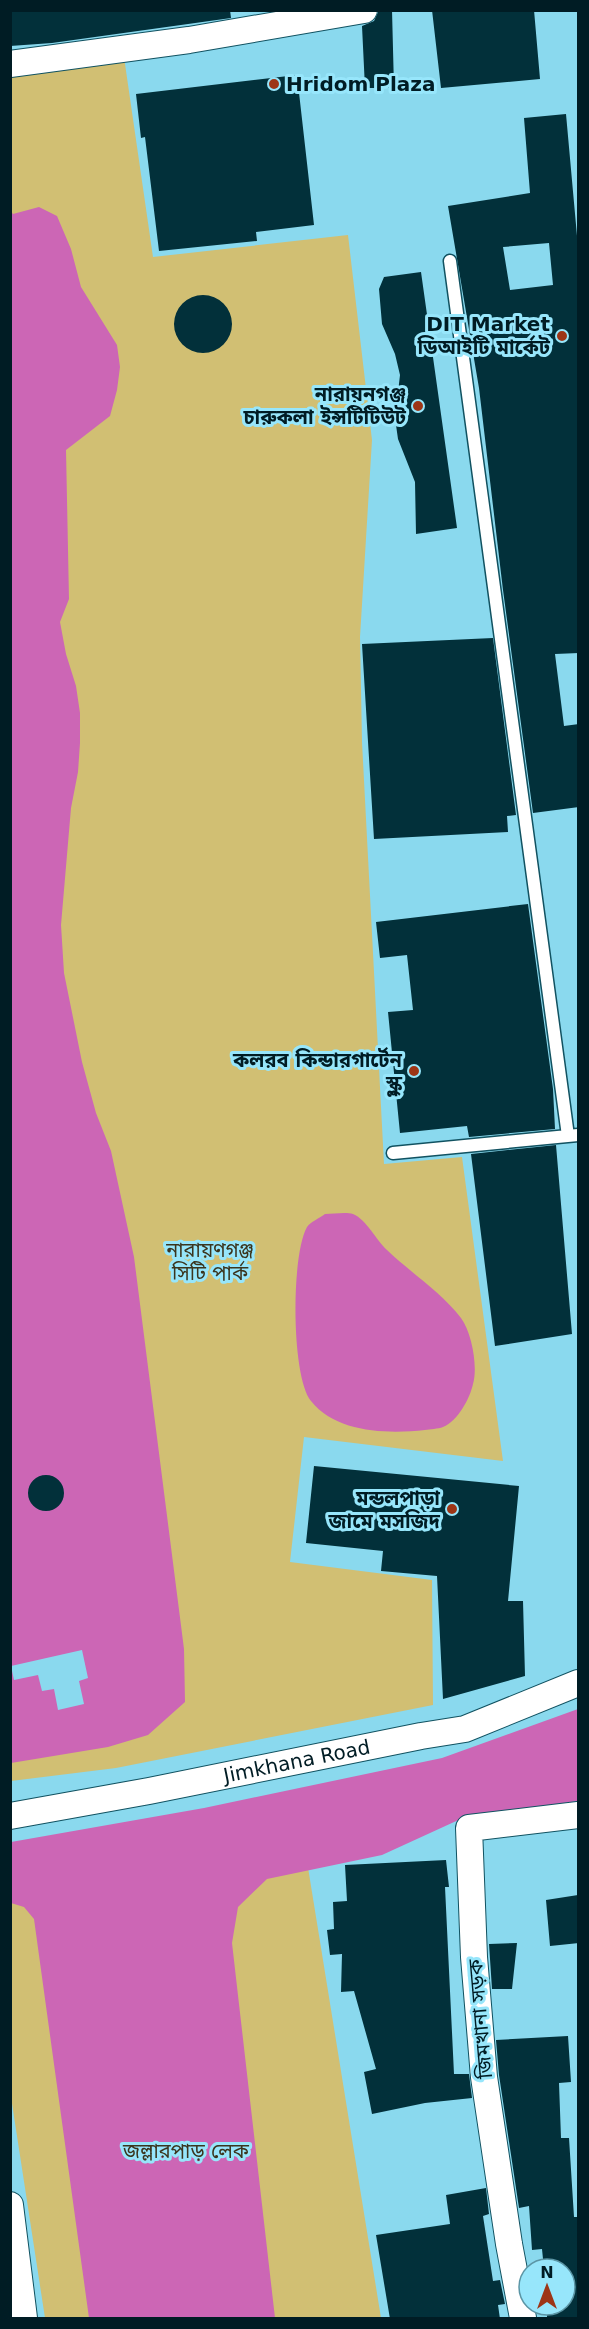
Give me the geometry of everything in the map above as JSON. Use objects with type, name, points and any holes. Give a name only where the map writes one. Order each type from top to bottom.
[{"type":"street","points":[[10,64],[189,40],[364,10]]},
{"type":"street","name":"Jimkhana Road","points":[[10,1816],[465,1729],[579,1683]]},
{"type":"street","name":"জিমখানা সড়ক","points":[[523,2319],[509,2244],[484,2077],[474,1957],[469,1828],[579,1815]]},
{"type":"street","points":[[10,2205],[24,2319]]},
{"type":"lane","points":[[393,1153],[573,1135],[450,261]]},
{"type":"green space","name":"নারায়ণগঞ্জ সিটি পার্ক","points":[[124,57],[153,257],[348,235],[372,440],[360,637],[362,742],[384,1164],[462,1157],[503,1461],[304,1437],[290,1562],[432,1580],[433,1705],[116,1768],[11,1781],[11,75]]},
{"type":"green space","name":"জল্লারপাড় লেক","points":[[305,1849],[381,2318],[45,2318],[11,2097],[10,1894]]},
{"type":"shaded area","points":[[39,207],[57,216],[71,249],[81,287],[117,345],[120,367],[110,416],[66,450],[69,599],[60,622],[66,654],[76,686],[80,713],[80,743],[78,772],[71,808],[61,925],[64,973],[82,1062],[96,1113],[111,1151],[134,1257],[184,1649],[185,1702],[148,1735],[108,1747],[11,1763],[10,210],[13,214]]},
{"type":"shaded area","points":[[350,1213],[358,1217],[387,1250],[444,1300],[465,1324],[473,1350],[474,1377],[466,1402],[454,1420],[443,1427],[395,1432],[364,1429],[334,1420],[311,1401],[304,1387],[300,1367],[296,1288],[298,1262],[307,1227],[325,1214]]},
{"type":"shaded area","name":"জল্লারপাড় লেক","points":[[578,1709],[578,1801],[465,1817],[382,1855],[267,1879],[238,1907],[232,1943],[275,2318],[89,2318],[34,1919],[24,1907],[11,1903],[11,1842],[204,1808],[442,1758]]},
{"type":"pier","points":[[82,1650],[88,1678],[79,1681],[84,1704],[58,1710],[54,1689],[42,1691],[38,1675],[14,1680],[11,1666]]},
{"type":"building","points":[[10,10],[230,10],[231,18],[52,43],[10,46]]},
{"type":"building","points":[[379,10],[392,10],[394,88],[365,88],[362,26],[374,21]]},
{"type":"building","points":[[432,10],[534,10],[540,79],[441,88]]},
{"type":"building","points":[[297,75],[314,225],[256,232],[257,241],[159,251],[145,137],[141,138],[136,94]]},
{"type":"building","points":[[566,114],[579,258],[579,653],[555,654],[564,726],[579,724],[579,807],[533,813],[479,388],[448,206],[530,193],[524,118]],"holes":[[[549,243],[553,285],[510,290],[503,247]]]},
{"type":"building","name":"নারায়নগঞ্জ চারুকলা ইন্সটিটিউট","points":[[421,272],[457,528],[416,534],[415,482],[398,439],[395,418],[400,375],[395,354],[382,324],[379,289],[384,277]]},
{"type":"building","points":[[203,295],[214,297],[227,308],[232,324],[230,335],[219,348],[203,353],[192,351],[179,340],[174,324],[176,313],[187,300]]},
{"type":"building","points":[[493,638],[516,815],[507,816],[508,832],[374,839],[362,644]]},
{"type":"building","points":[[528,904],[553,1089],[555,1129],[469,1137],[467,1126],[400,1133],[388,1012],[413,1010],[407,955],[380,958],[376,922]]},
{"type":"building","points":[[556,1145],[572,1334],[495,1346],[471,1154]]},
{"type":"building","points":[[314,1466],[519,1486],[508,1601],[523,1601],[525,1676],[443,1699],[437,1576],[381,1571],[383,1551],[306,1543]]},
{"type":"building","points":[[46,1475],[59,1480],[64,1493],[59,1506],[46,1511],[33,1506],[28,1493],[33,1480]]},
{"type":"building","points":[[446,1860],[449,1887],[445,1887],[454,2074],[469,2074],[472,2098],[425,2103],[372,2114],[364,2072],[376,2069],[354,1991],[341,1992],[342,1954],[330,1955],[327,1930],[334,1929],[333,1902],[347,1901],[345,1865]]},
{"type":"building","points":[[578,1895],[579,1943],[550,1946],[546,1900]]},
{"type":"building","points":[[517,1943],[512,1989],[492,1989],[489,1944]]},
{"type":"building","points":[[568,2036],[571,2082],[559,2083],[561,2138],[569,2138],[574,2217],[579,2217],[579,2319],[547,2319],[547,2317],[577,2317],[577,2257],[543,2257],[542,2249],[532,2250],[529,2206],[519,2208],[496,2040]]},
{"type":"building","points":[[486,2188],[489,2214],[483,2216],[493,2281],[500,2280],[505,2304],[498,2305],[500,2319],[390,2319],[376,2235],[450,2224],[446,2195]]},
{"type":"place","name":"Hridom Plaza","points":[[274,84]]},
{"type":"place","name":"DIT Market ডিআইটি মার্কেট","points":[[562,336]]},
{"type":"place","name":"নারায়নগঞ্জ চারুকলা ইন্সটিটিউট","points":[[418,406]]},
{"type":"place","name":"কলরব কিন্ডারগার্টেন স্কুল","points":[[414,1071]]},
{"type":"place","name":"মন্ডলপাড়া জামে মসজিদ","points":[[452,1509]]}]
